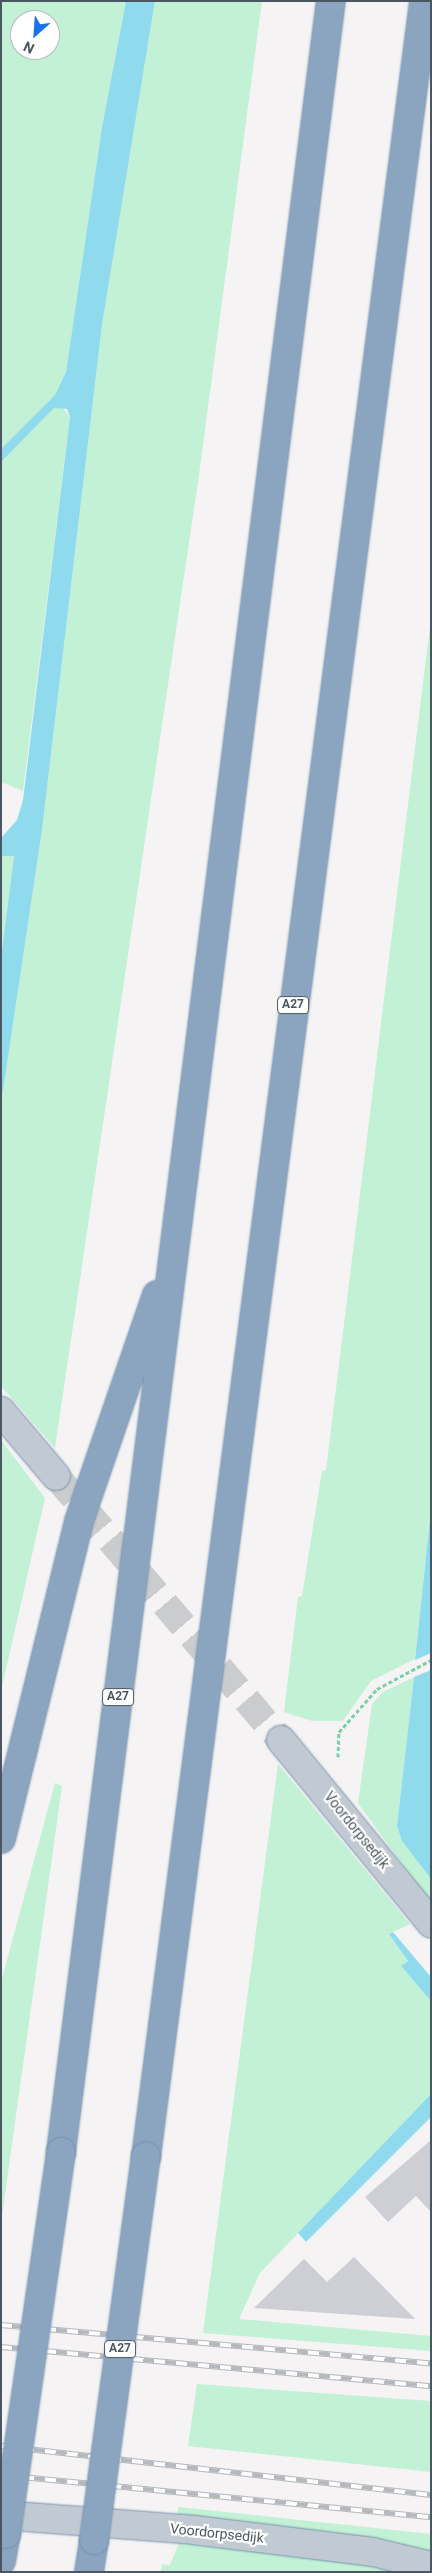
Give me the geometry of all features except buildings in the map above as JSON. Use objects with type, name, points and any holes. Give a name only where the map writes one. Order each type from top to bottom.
[{"type":"highway","name":"A27","points":[[1,2561],[3,2524],[61,2152],[331,1]]},
{"type":"highway","name":"A27","points":[[89,2572],[146,2157],[424,1]]},
{"type":"highway","name":"A27","points":[[1,1839],[79,1521],[176,1241]]},
{"type":"street","points":[[1,1411],[56,1476]]},
{"type":"street","name":"Voordorpsedijk","points":[[281,1740],[322,1786],[431,1923]]},
{"type":"street","name":"Voordorpsedijk","points":[[3,2524],[204,2531],[373,2552],[431,2566]]},
{"type":"path","points":[[322,1786],[341,1750],[340,1732],[377,1689],[396,1677],[431,1660]]},
{"type":"green space","points":[[1,1],[126,1],[102,127],[66,372],[55,395],[1,449]]},
{"type":"green space","points":[[155,1],[262,1],[199,475],[55,1448],[1,1386],[1,1104],[42,830],[102,325]]},
{"type":"green space","points":[[62,407],[70,417],[23,791],[1,782],[1,462],[54,408]]},
{"type":"green space","points":[[431,618],[431,1510],[415,1659],[371,1681],[343,1721],[312,1721],[284,1712],[298,1597],[302,1596],[322,1471],[326,1470]]},
{"type":"green space","points":[[4,853],[14,856],[1,958],[1,856]]},
{"type":"green space","points":[[1,1440],[45,1498],[1,1691]]},
{"type":"green space","points":[[414,1677],[397,1826],[402,1841],[431,1879],[431,1904],[358,1803],[372,1704],[383,1692]]},
{"type":"green space","points":[[278,1764],[410,1924],[389,1934],[408,1961],[401,1966],[431,2001],[431,2094],[260,2273],[239,2319],[431,2336],[431,2351],[203,2333]]},
{"type":"green space","points":[[55,1783],[62,1786],[1,2223],[1,1982]]},
{"type":"green space","points":[[197,2384],[431,2401],[431,2472],[188,2446]]},
{"type":"green space","points":[[178,2507],[431,2534],[431,2558],[177,2517]]},
{"type":"green space","points":[[182,2536],[364,2560],[410,2572],[161,2572],[162,2564],[170,2565]]},
{"type":"water","points":[[126,1],[155,1],[102,325],[42,830],[1,1104],[1,958],[14,856],[1,856],[1,838],[17,820],[23,800],[70,417],[67,409],[54,408],[1,462],[1,449],[55,395],[66,372],[102,127]]},
{"type":"water","points":[[431,1510],[431,1653],[415,1660]]},
{"type":"water","points":[[431,1670],[431,1879],[402,1841],[397,1826],[414,1677]]},
{"type":"water","points":[[393,1932],[431,1977],[431,2001],[401,1966],[408,1961],[389,1934]]},
{"type":"water","points":[[431,2094],[431,2117],[306,2242],[298,2233]]},
{"type":"tunnel","points":[[56,1476],[281,1740]]},
{"type":"railway","points":[[1,2325],[431,2363]]},
{"type":"railway","points":[[1,2347],[431,2386]]},
{"type":"railway","points":[[1,2446],[431,2495]]},
{"type":"railway","points":[[1,2475],[431,2517]]}]
